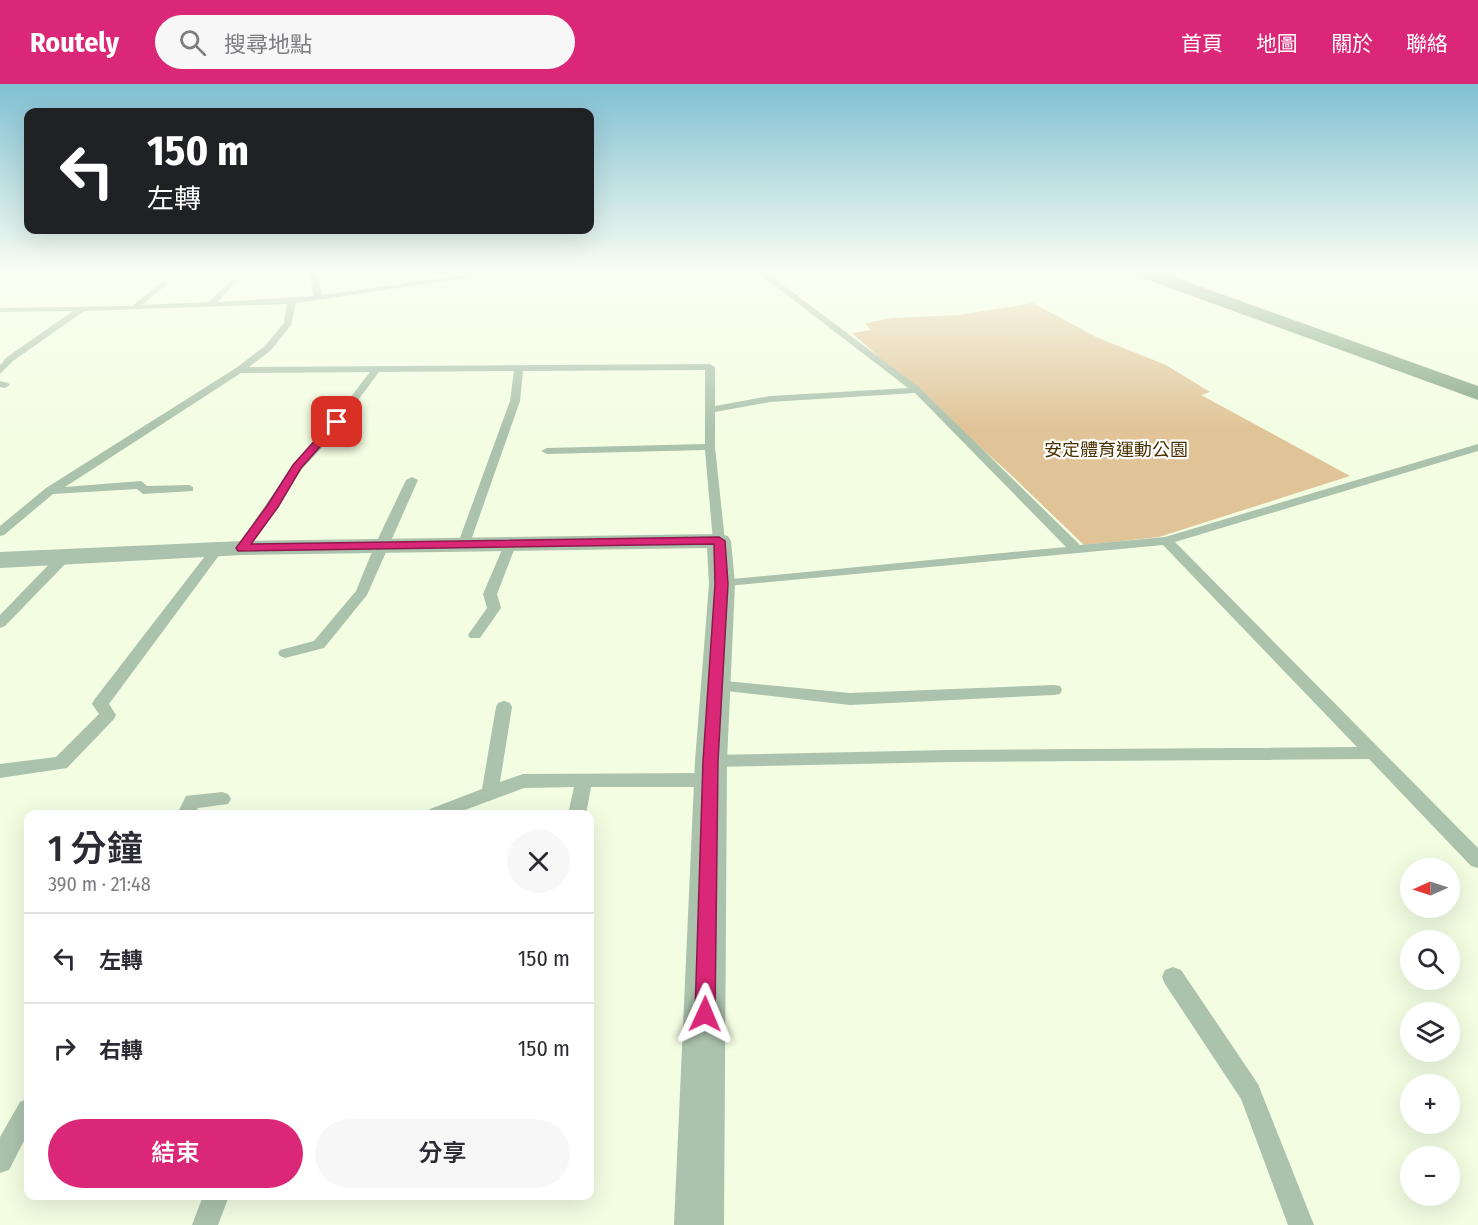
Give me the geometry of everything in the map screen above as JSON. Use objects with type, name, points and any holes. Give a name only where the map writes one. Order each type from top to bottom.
[{"type":"main road","points":[[1290,325],[1478,393]]},
{"type":"main road","points":[[1310,325],[1478,385]]},
{"type":"street","points":[[0,560],[242,548],[719,541],[722,584],[711,771],[699,1225]]},
{"type":"lane","points":[[0,371],[10,359],[58,325]]},
{"type":"lane","points":[[0,532],[50,491],[239,370],[268,348],[286,325]]},
{"type":"lane","points":[[831,325],[917,390],[1077,550]]},
{"type":"lane","points":[[239,370],[710,367],[710,447],[719,541]]},
{"type":"lane","points":[[464,546],[515,401],[519,368]]},
{"type":"lane","points":[[242,548],[297,467],[323,440],[376,370]]},
{"type":"lane","points":[[710,410],[770,399],[917,390]]},
{"type":"lane","points":[[547,451],[710,447]]},
{"type":"lane","points":[[722,584],[1166,541],[1478,447]]},
{"type":"lane","points":[[285,653],[319,645],[362,592],[411,480]]},
{"type":"lane","points":[[50,491],[141,485],[143,490],[189,489]]},
{"type":"lane","points":[[1166,541],[1478,860]]},
{"type":"lane","points":[[475,635],[494,608],[490,594],[510,545]]},
{"type":"lane","points":[[0,771],[61,763],[108,715],[100,704],[217,550]]},
{"type":"lane","points":[[0,623],[64,557]]},
{"type":"lane","points":[[715,685],[850,699],[1054,690]]},
{"type":"lane","points":[[490,793],[504,707]]},
{"type":"lane","points":[[446,810],[523,781],[584,780],[962,756],[1373,753]]},
{"type":"lane","points":[[578,810],[584,780]]},
{"type":"lane","points":[[188,810],[192,801],[222,799]]},
{"type":"lane","points":[[1173,977],[1250,1092],[1301,1225]]},
{"type":"lane","points":[[0,1161],[24,1117]]},
{"type":"lane","points":[[205,1225],[214,1200]]},
{"type":"green space","name":"安定體育運動公園","points":[[867,325],[1074,325],[1096,337],[1166,365],[1210,392],[1201,395],[1350,476],[1159,537],[1084,545],[1008,472],[852,333],[871,330]]},
{"type":"route","points":[[337,422],[297,467],[242,548],[719,541],[722,584],[711,761],[705,1014]]}]
